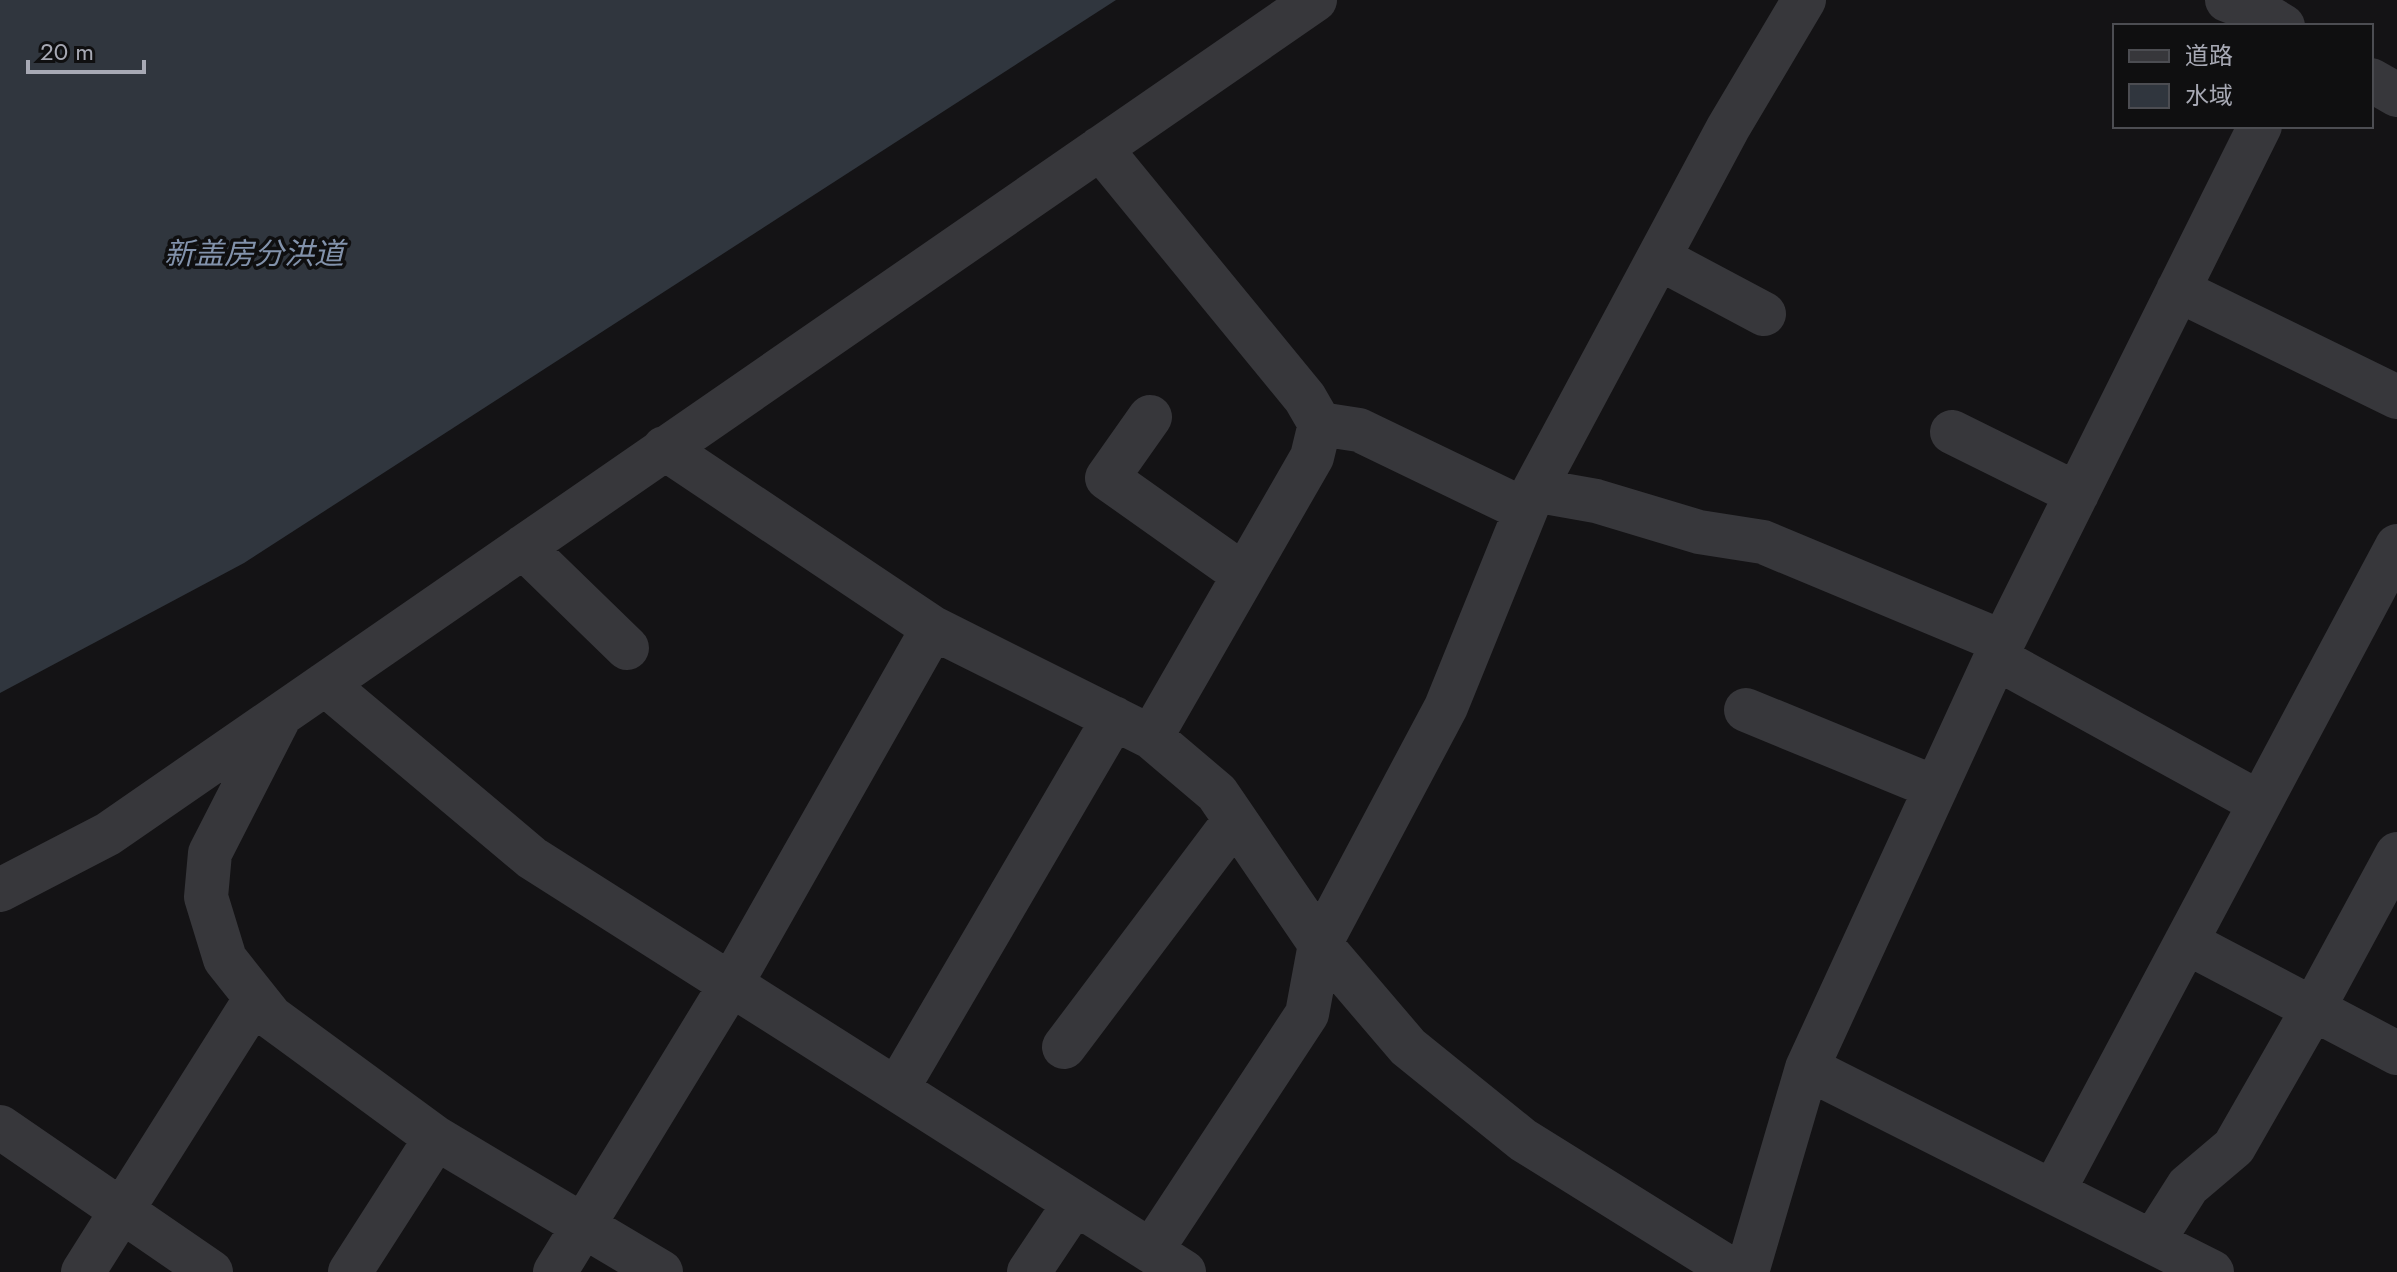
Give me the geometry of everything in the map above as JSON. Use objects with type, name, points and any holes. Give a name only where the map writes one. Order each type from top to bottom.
[{"type":"street","points":[[0,890],[108,834],[1315,0]]},
{"type":"street","points":[[325,684],[532,858],[1168,1262],[1307,1014],[1320,944],[1446,707],[1530,500],[1728,128],[1804,0]]},
{"type":"street","points":[[2227,0],[2280,24]]},
{"type":"street","points":[[2373,81],[2397,95]]},
{"type":"street","points":[[1747,1272],[1807,1068],[2000,650],[2259,128]]},
{"type":"street","points":[[897,1089],[1133,728],[1244,575],[1312,457],[1320,424],[1305,398],[1100,148]]},
{"type":"street","points":[[1659,258],[1764,314]]},
{"type":"street","points":[[2178,290],[2397,397]]},
{"type":"street","points":[[1150,417],[1107,478],[1244,575]]},
{"type":"street","points":[[1320,424],[1359,430],[1530,500],[1596,501],[1699,532],[1763,542],[2000,650],[2260,803]]},
{"type":"street","points":[[1952,432],[2077,494]]},
{"type":"street","points":[[664,448],[933,628],[1133,728],[1217,793],[1320,944],[1408,1047],[1523,1140],[1735,1272]]},
{"type":"street","points":[[2054,1190],[2397,546]]},
{"type":"street","points":[[523,547],[627,648]]},
{"type":"street","points":[[555,1272],[731,984],[933,628]]},
{"type":"street","points":[[1746,710],[1936,788]]},
{"type":"street","points":[[281,714],[210,853],[206,897],[225,959],[271,1017],[436,1138],[661,1272]]},
{"type":"street","points":[[1064,1047],[1235,820]]},
{"type":"street","points":[[2153,1241],[2188,1186],[2234,1147],[2397,854]]},
{"type":"street","points":[[2186,942],[2397,1053]]},
{"type":"street","points":[[83,1272],[256,998]]},
{"type":"street","points":[[1807,1068],[2212,1272]]},
{"type":"street","points":[[0,1127],[211,1272]]},
{"type":"street","points":[[350,1272],[436,1138]]},
{"type":"street","points":[[1029,1272],[1075,1203]]},
{"type":"water","name":"新盖房分洪道","points":[[0,0],[1116,0],[244,563],[0,693]]}]
